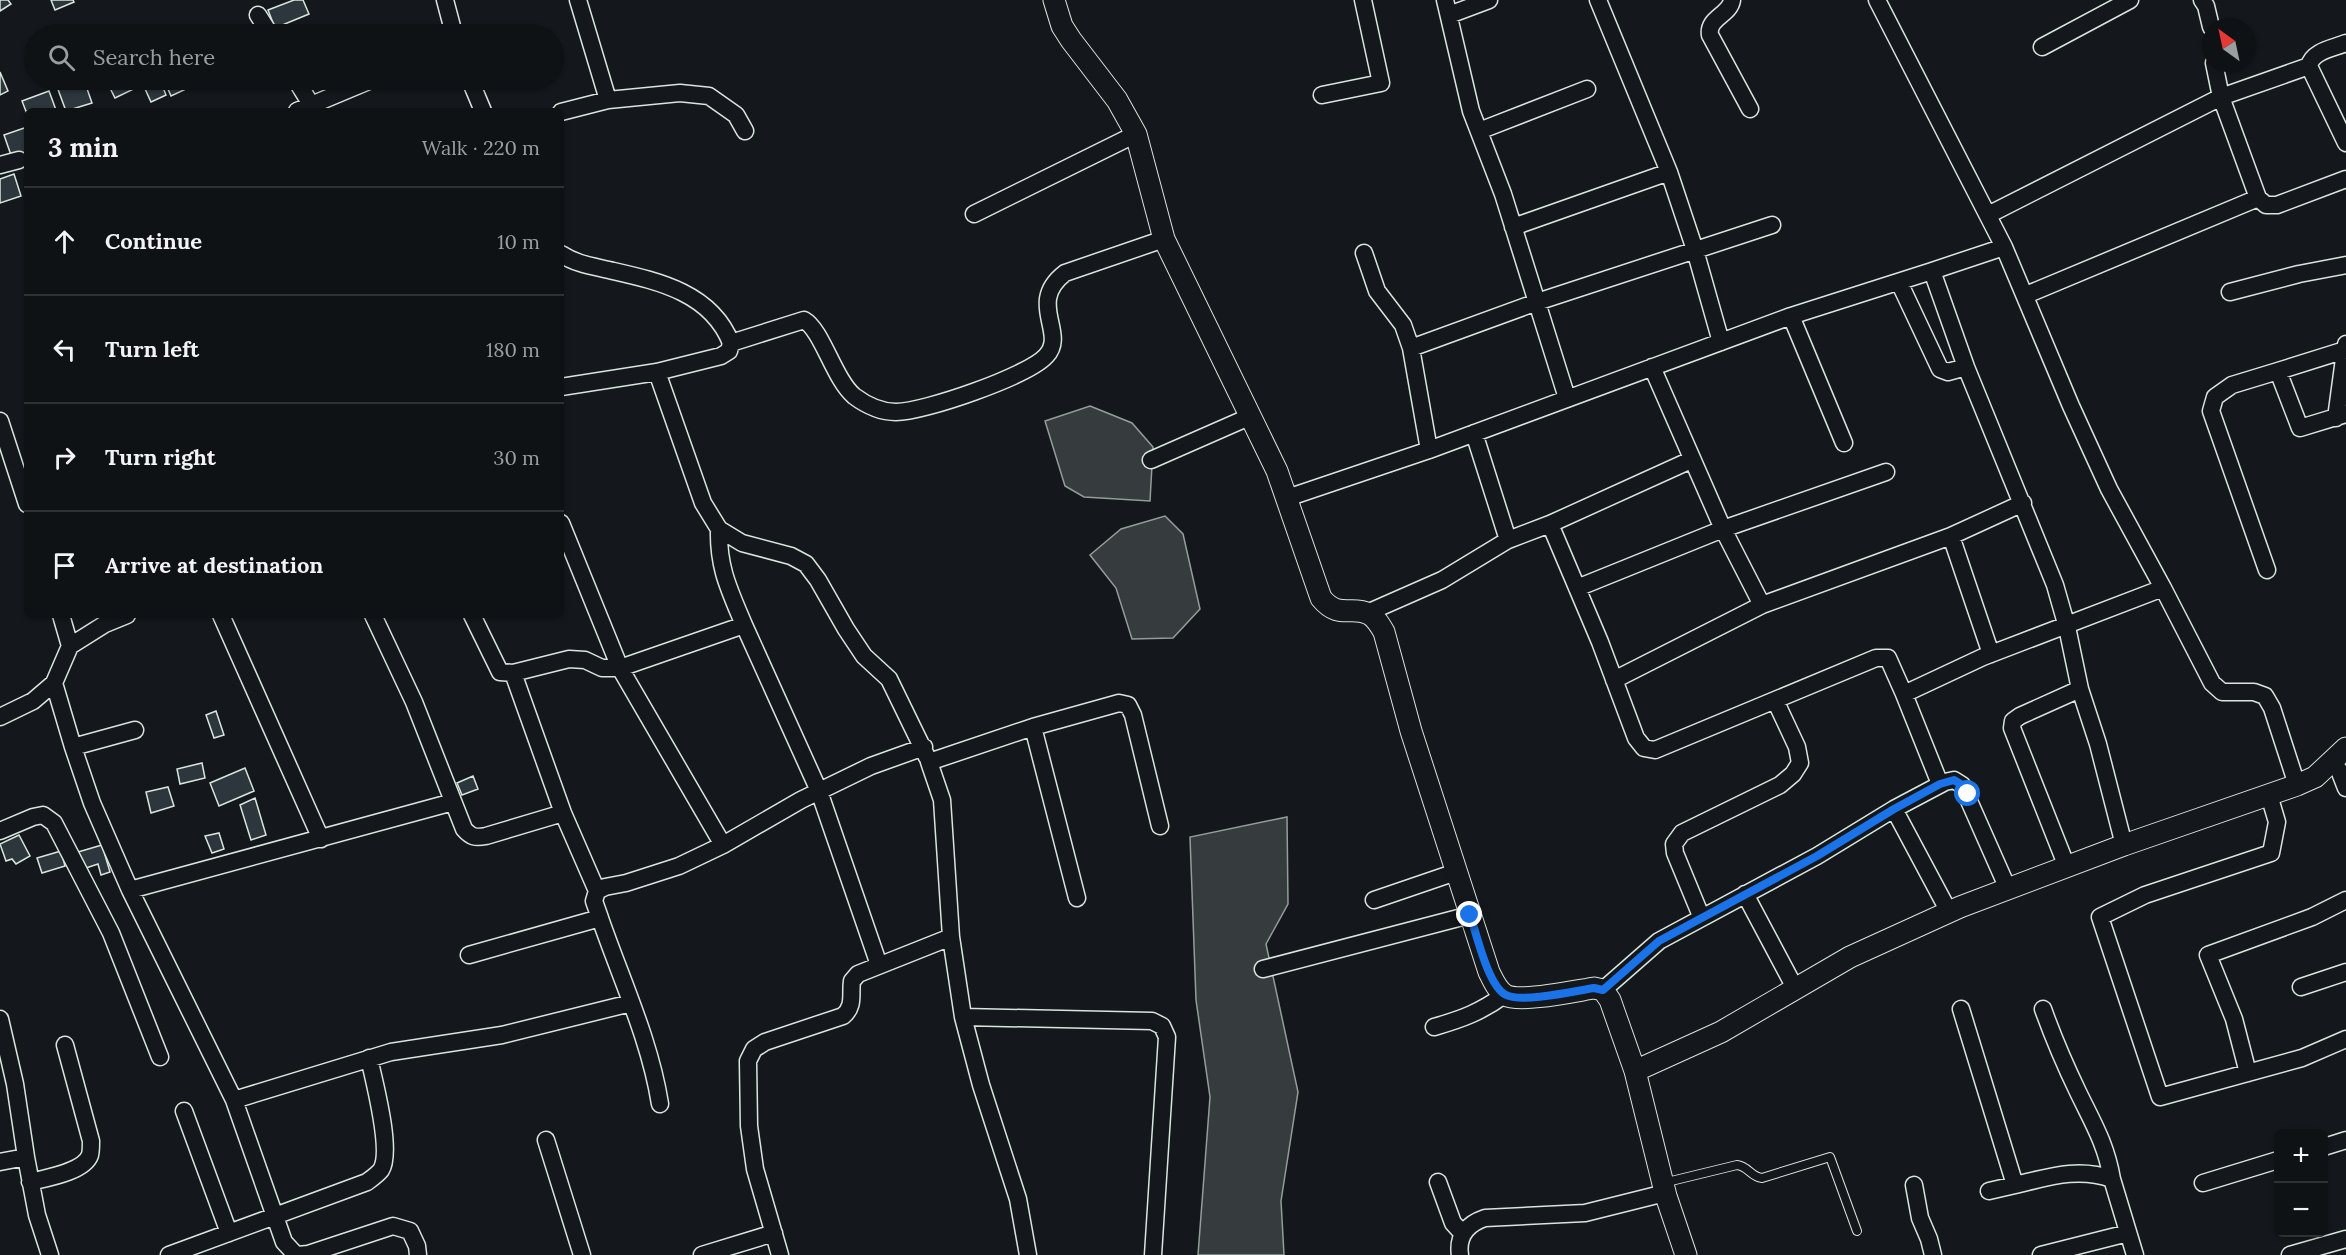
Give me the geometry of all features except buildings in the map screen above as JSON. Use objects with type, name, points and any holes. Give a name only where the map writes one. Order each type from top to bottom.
[{"type":"street","points":[[445,0],[451,24]]},
{"type":"street","points":[[578,0],[608,100]]},
{"type":"street","points":[[1054,0],[1062,26],[1117,100],[1136,134],[1164,239],[1277,471],[1321,598],[1328,607],[1339,611],[1367,613],[1442,580],[1508,540],[1550,524],[1691,460]]},
{"type":"street","points":[[1322,95],[1381,84],[1363,0]]},
{"type":"street","points":[[1489,0],[1447,7],[1471,111],[1514,227],[1567,398]]},
{"type":"street","points":[[1598,0],[1669,172],[1695,250],[1721,342]]},
{"type":"street","points":[[1732,0],[1729,9],[1713,22],[1709,29],[1710,35],[1750,109]]},
{"type":"street","points":[[1878,0],[2004,247],[2071,406],[2109,489],[2212,683],[2222,693],[2253,692],[2265,696],[2272,708],[2297,785]]},
{"type":"street","points":[[2042,47],[2108,5],[2130,0]]},
{"type":"street","points":[[2202,0],[2209,18]]},
{"type":"street","points":[[258,15],[264,24]]},
{"type":"street","points":[[1988,215],[2221,97],[2308,66],[2315,55],[2346,43]]},
{"type":"street","points":[[2308,66],[2346,143]]},
{"type":"street","points":[[2216,72],[2221,97],[2258,198],[2266,205],[2277,204],[2346,179]]},
{"type":"street","points":[[1479,131],[1587,89]]},
{"type":"street","points":[[300,90],[307,108]]},
{"type":"street","points":[[309,108],[349,90]]},
{"type":"street","points":[[474,90],[482,108]]},
{"type":"street","points":[[564,110],[608,100],[680,93],[709,96],[736,115],[746,131]]},
{"type":"street","points":[[974,214],[1136,134]]},
{"type":"street","points":[[0,165],[19,160]]},
{"type":"street","points":[[1514,227],[1669,172]]},
{"type":"street","points":[[2026,295],[2258,198]]},
{"type":"street","points":[[1411,348],[1537,302],[1773,225]]},
{"type":"street","points":[[731,343],[804,320],[812,327],[837,374],[852,394],[870,407],[895,412],[915,410],[990,387],[1037,364],[1047,356],[1051,349],[1053,336],[1047,296],[1052,283],[1065,273],[1164,239]]},
{"type":"street","points":[[1287,498],[1429,450],[1791,316],[2004,247]]},
{"type":"street","points":[[1364,253],[1377,291],[1403,325],[1411,348],[1429,450]]},
{"type":"street","points":[[564,256],[572,261],[647,279],[688,293],[715,315],[731,343],[729,351],[721,356],[657,372],[564,387]]},
{"type":"street","points":[[2230,292],[2299,274],[2346,265]]},
{"type":"street","points":[[1932,271],[1966,367],[2055,585],[2067,627],[2080,689],[2098,744],[2124,845]]},
{"type":"street","points":[[1899,282],[1940,369],[1948,372],[1966,367]]},
{"type":"street","points":[[1791,316],[1844,443]]},
{"type":"street","points":[[2267,570],[2211,411],[2216,397],[2232,385],[2346,347],[2341,416],[2300,428],[2278,371]]},
{"type":"street","points":[[1652,367],[1691,460],[1762,605]]},
{"type":"street","points":[[657,372],[703,503],[719,528],[742,543],[791,556],[806,564],[864,656],[889,679],[926,754],[942,800],[951,937],[963,1017],[981,1085],[1018,1199],[1028,1255]]},
{"type":"street","points":[[1151,460],[1249,417]]},
{"type":"street","points":[[0,421],[24,495]]},
{"type":"street","points":[[1474,433],[1508,540]]},
{"type":"street","points":[[1577,588],[1723,529],[1886,472]]},
{"type":"street","points":[[1614,680],[1762,605],[1951,536],[2023,503]]},
{"type":"street","points":[[1550,524],[1614,680],[1635,738],[1644,748],[1655,750],[1876,658],[1888,658],[1940,784]]},
{"type":"street","points":[[719,528],[718,555],[724,577],[819,791],[879,965]]},
{"type":"street","points":[[564,530],[620,668],[723,845]]},
{"type":"street","points":[[1951,536],[1991,654]]},
{"type":"street","points":[[1904,694],[1991,654],[2067,627],[2163,588]]},
{"type":"street","points":[[1367,613],[1377,621],[1384,632],[1411,731],[1489,972],[1504,995],[1518,999],[1594,988],[1603,990],[1610,999],[1635,1071],[1664,1188],[1686,1255]]},
{"type":"street","points":[[62,618],[70,646]]},
{"type":"street","points":[[0,717],[33,701],[54,683],[70,646],[105,624],[120,618]]},
{"type":"street","points":[[222,618],[321,839]]},
{"type":"street","points":[[374,618],[414,702],[464,829],[470,835],[477,837],[562,813]]},
{"type":"street","points":[[473,618],[500,672],[513,673],[568,659],[585,660],[602,668],[620,668],[744,625]]},
{"type":"street","points":[[513,673],[562,813],[597,891],[594,901],[656,1078],[660,1104]]},
{"type":"street","points":[[54,683],[92,803],[130,890],[234,1100],[284,1242],[297,1255],[308,1254],[393,1226],[410,1232],[417,1245],[418,1255]]},
{"type":"street","points":[[2067,867],[2012,728],[2013,721],[2019,716],[2080,689]]},
{"type":"street","points":[[1701,916],[1675,853],[1674,844],[1682,833],[1780,785],[1793,774],[1800,762],[1797,747],[1775,700]]},
{"type":"street","points":[[597,891],[605,886],[626,883],[679,866],[723,845],[819,791],[871,766],[1033,727],[1119,703],[1128,705],[1134,715],[1160,826]]},
{"type":"street","points":[[1033,727],[1077,898]]},
{"type":"street","points":[[73,747],[135,730]]},
{"type":"street","points":[[1635,1071],[1721,1032],[1850,957],[1949,912],[2124,845],[2297,785],[2315,777],[2339,754]]},
{"type":"street","points":[[2339,754],[2339,770],[2346,788]]},
{"type":"street","points":[[1603,990],[1659,941],[1701,916],[1817,856],[1894,809],[1940,784],[1954,780],[1962,785],[2008,889]]},
{"type":"street","points":[[2269,795],[2277,822],[2271,853],[2145,895],[2100,917],[2160,1097],[2302,1058],[2346,1039]]},
{"type":"street","points":[[130,890],[453,802]]},
{"type":"street","points":[[1894,809],[1949,912]]},
{"type":"street","points":[[0,831],[43,815],[54,823],[111,933],[160,1057]]},
{"type":"street","points":[[1374,900],[1456,872]]},
{"type":"street","points":[[1744,894],[1795,988]]},
{"type":"street","points":[[2248,1072],[2234,1019],[2208,955],[2312,916],[2346,900]]},
{"type":"street","points":[[1263,969],[1470,915]]},
{"type":"street","points":[[469,955],[600,918]]},
{"type":"street","points":[[780,1255],[753,1158],[749,1126],[748,1060],[754,1049],[765,1042],[843,1016],[852,1004],[852,981],[864,971],[951,937]]},
{"type":"street","points":[[2301,987],[2346,972]]},
{"type":"street","points":[[1434,1027],[1485,1009],[1504,995]]},
{"type":"street","points":[[234,1100],[391,1052],[502,1035],[631,1004]]},
{"type":"street","points":[[1961,1009],[2015,1185]]},
{"type":"street","points":[[2043,1009],[2059,1053],[2102,1140],[2135,1255]]},
{"type":"street","points":[[963,1017],[1152,1021],[1162,1026],[1167,1037],[1153,1255]]},
{"type":"street","points":[[0,1019],[15,1084],[36,1215],[50,1255]]},
{"type":"street","points":[[30,1182],[77,1169],[85,1164],[90,1155],[91,1141],[65,1045]]},
{"type":"street","points":[[168,1255],[367,1182],[381,1170],[386,1154],[369,1058]]},
{"type":"street","points":[[184,1111],[229,1233]]},
{"type":"street","points":[[546,1140],[582,1255]]},
{"type":"street","points":[[2328,1146],[2346,1140]]},
{"type":"street","points":[[0,1162],[26,1157]]},
{"type":"street","points":[[2203,1183],[2274,1161]]},
{"type":"street","points":[[1989,1191],[2068,1172],[2095,1173],[2112,1179]]},
{"type":"street","points":[[1438,1182],[1452,1223],[1463,1234]]},
{"type":"street","points":[[1914,1185],[1920,1218],[1933,1255]]},
{"type":"street","points":[[1460,1255],[1459,1248],[1463,1234],[1471,1224],[1485,1218],[1585,1213],[1664,1188]]},
{"type":"street","points":[[702,1255],[774,1233]]},
{"type":"street","points":[[2041,1255],[2128,1233]]},
{"type":"street","points":[[2290,1255],[2346,1239]]},
{"type":"lane","points":[[1664,1188],[1737,1165],[1746,1168],[1752,1175],[1762,1178],[1830,1157],[1857,1231]]},
{"type":"shaded area","points":[[1090,406],[1132,423],[1153,447],[1150,501],[1084,497],[1065,486],[1045,421]]},
{"type":"shaded area","points":[[1165,516],[1183,534],[1200,609],[1173,638],[1132,639],[1116,588],[1090,555],[1121,529]]},
{"type":"shaded area","points":[[1287,817],[1288,904],[1266,944],[1298,1092],[1281,1201],[1284,1255],[1198,1255],[1210,1097],[1196,1000],[1190,837]]},
{"type":"route","points":[[1470,915],[1489,972],[1504,995],[1518,999],[1594,988],[1603,990],[1659,941],[1701,916],[1817,856],[1940,784],[1954,780],[1962,785],[1968,794]]}]
